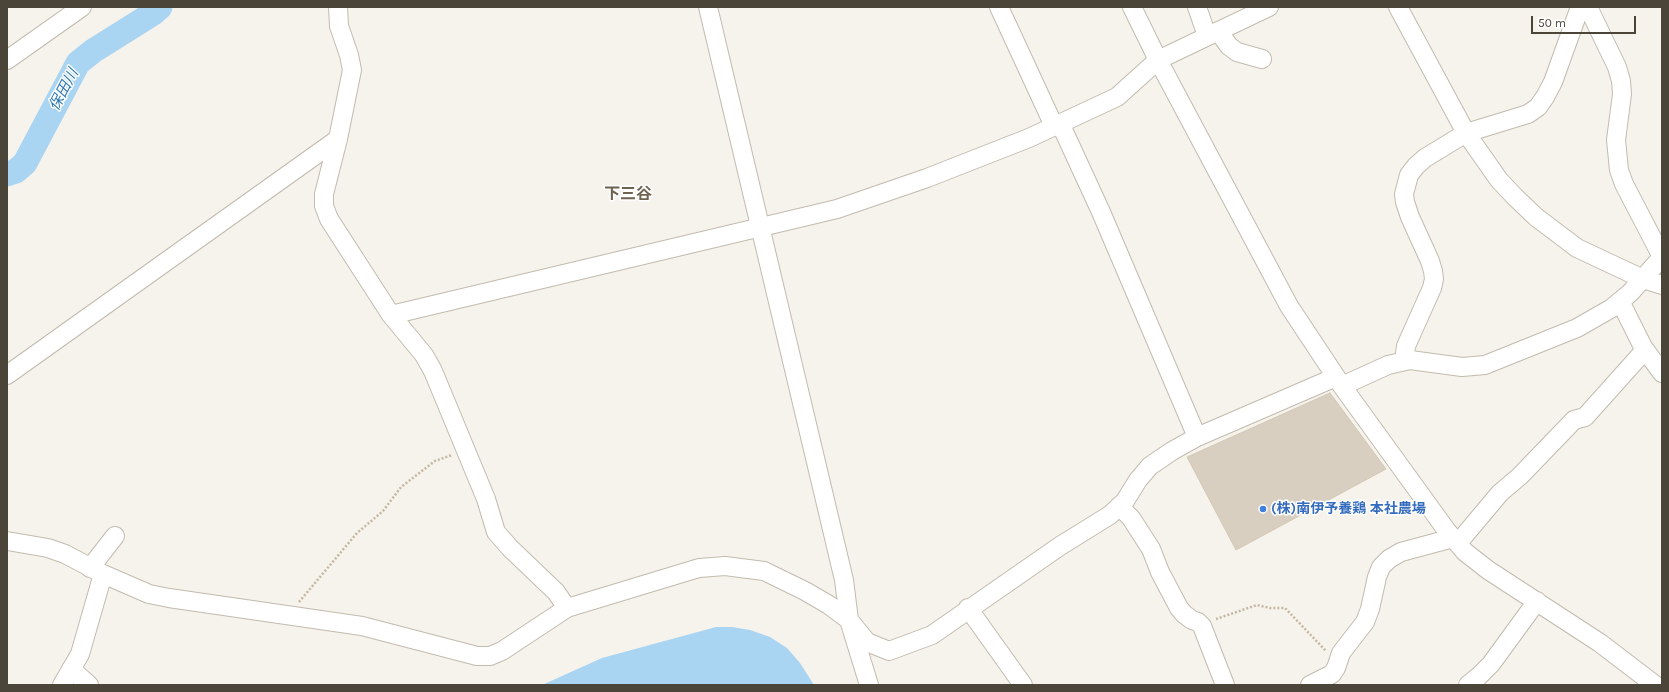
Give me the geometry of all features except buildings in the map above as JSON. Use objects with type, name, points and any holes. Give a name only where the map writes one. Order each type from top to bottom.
[{"type":"street","points":[[7,60],[82,7]]},
{"type":"street","points":[[338,7],[338,26],[349,55],[352,70],[338,139],[324,194],[324,206],[329,219],[391,315],[424,355],[433,371],[486,499],[496,532],[510,548],[556,592],[567,608]]},
{"type":"street","points":[[708,7],[844,580],[849,620],[869,685]]},
{"type":"street","points":[[999,7],[1104,219],[1198,437]]},
{"type":"street","points":[[1132,7],[1158,60],[1289,306],[1339,382],[1428,506],[1465,552],[1488,570],[1600,643],[1654,681]]},
{"type":"street","points":[[1197,7],[1213,33],[1236,52],[1262,59]]},
{"type":"street","points":[[391,315],[838,209],[920,180],[1029,138],[1117,97],[1158,60],[1269,7]]},
{"type":"street","points":[[1398,7],[1466,133],[1499,180],[1536,217],[1577,248],[1643,279],[1662,285]]},
{"type":"street","points":[[1404,361],[1406,346],[1432,288],[1434,280],[1434,271],[1410,217],[1405,202],[1404,194],[1406,184],[1412,170],[1425,158],[1466,133],[1528,114],[1538,107],[1553,82],[1580,7]]},
{"type":"street","points":[[7,541],[48,548],[65,554],[128,586],[155,595],[287,616],[362,626],[477,656],[490,656],[502,651],[567,608],[699,568],[725,566],[764,571],[830,605],[849,620],[867,642],[889,651],[932,635],[968,608],[1060,546],[1110,515],[1119,506],[1150,466],[1172,451],[1198,437],[1339,382],[1388,365],[1416,360],[1462,367],[1485,365],[1596,319],[1620,301],[1643,279],[1662,257],[1618,170],[1616,140],[1622,94],[1621,81],[1617,67],[1588,7]]},
{"type":"street","points":[[7,375],[338,139]]},
{"type":"street","points":[[1620,301],[1645,350],[1662,373]]},
{"type":"street","points":[[1310,685],[1332,674],[1338,664],[1341,653],[1365,622],[1370,609],[1377,577],[1382,567],[1389,559],[1401,552],[1456,541],[1500,494],[1520,476],[1574,420],[1586,417],[1645,350]]},
{"type":"street","points":[[1119,506],[1131,518],[1152,549],[1155,561],[1179,608],[1192,620],[1200,624],[1225,685]]},
{"type":"street","points":[[62,685],[80,654],[97,571],[115,536]]},
{"type":"street","points":[[1468,685],[1480,676],[1490,664],[1537,602]]},
{"type":"street","points":[[968,608],[1023,685]]},
{"type":"street","points":[[71,669],[89,685]]},
{"type":"path","points":[[287,616],[357,533],[383,511],[401,487],[435,461],[465,450]]},
{"type":"path","points":[[1200,624],[1257,605],[1270,608],[1285,608],[1338,664]]},
{"type":"water","points":[[716,627],[732,627],[750,630],[770,637],[787,648],[800,663],[814,685],[542,685],[602,658]]},
{"type":"waterway","name":"保田川","points":[[7,174],[16,171],[25,163],[78,63],[93,51],[152,14],[160,7]]},
{"type":"place","name":"(株)南伊予養鶏 本社農場","points":[[1263,509]]},
{"type":"district","name":"下三谷","points":[[628,194]]}]
